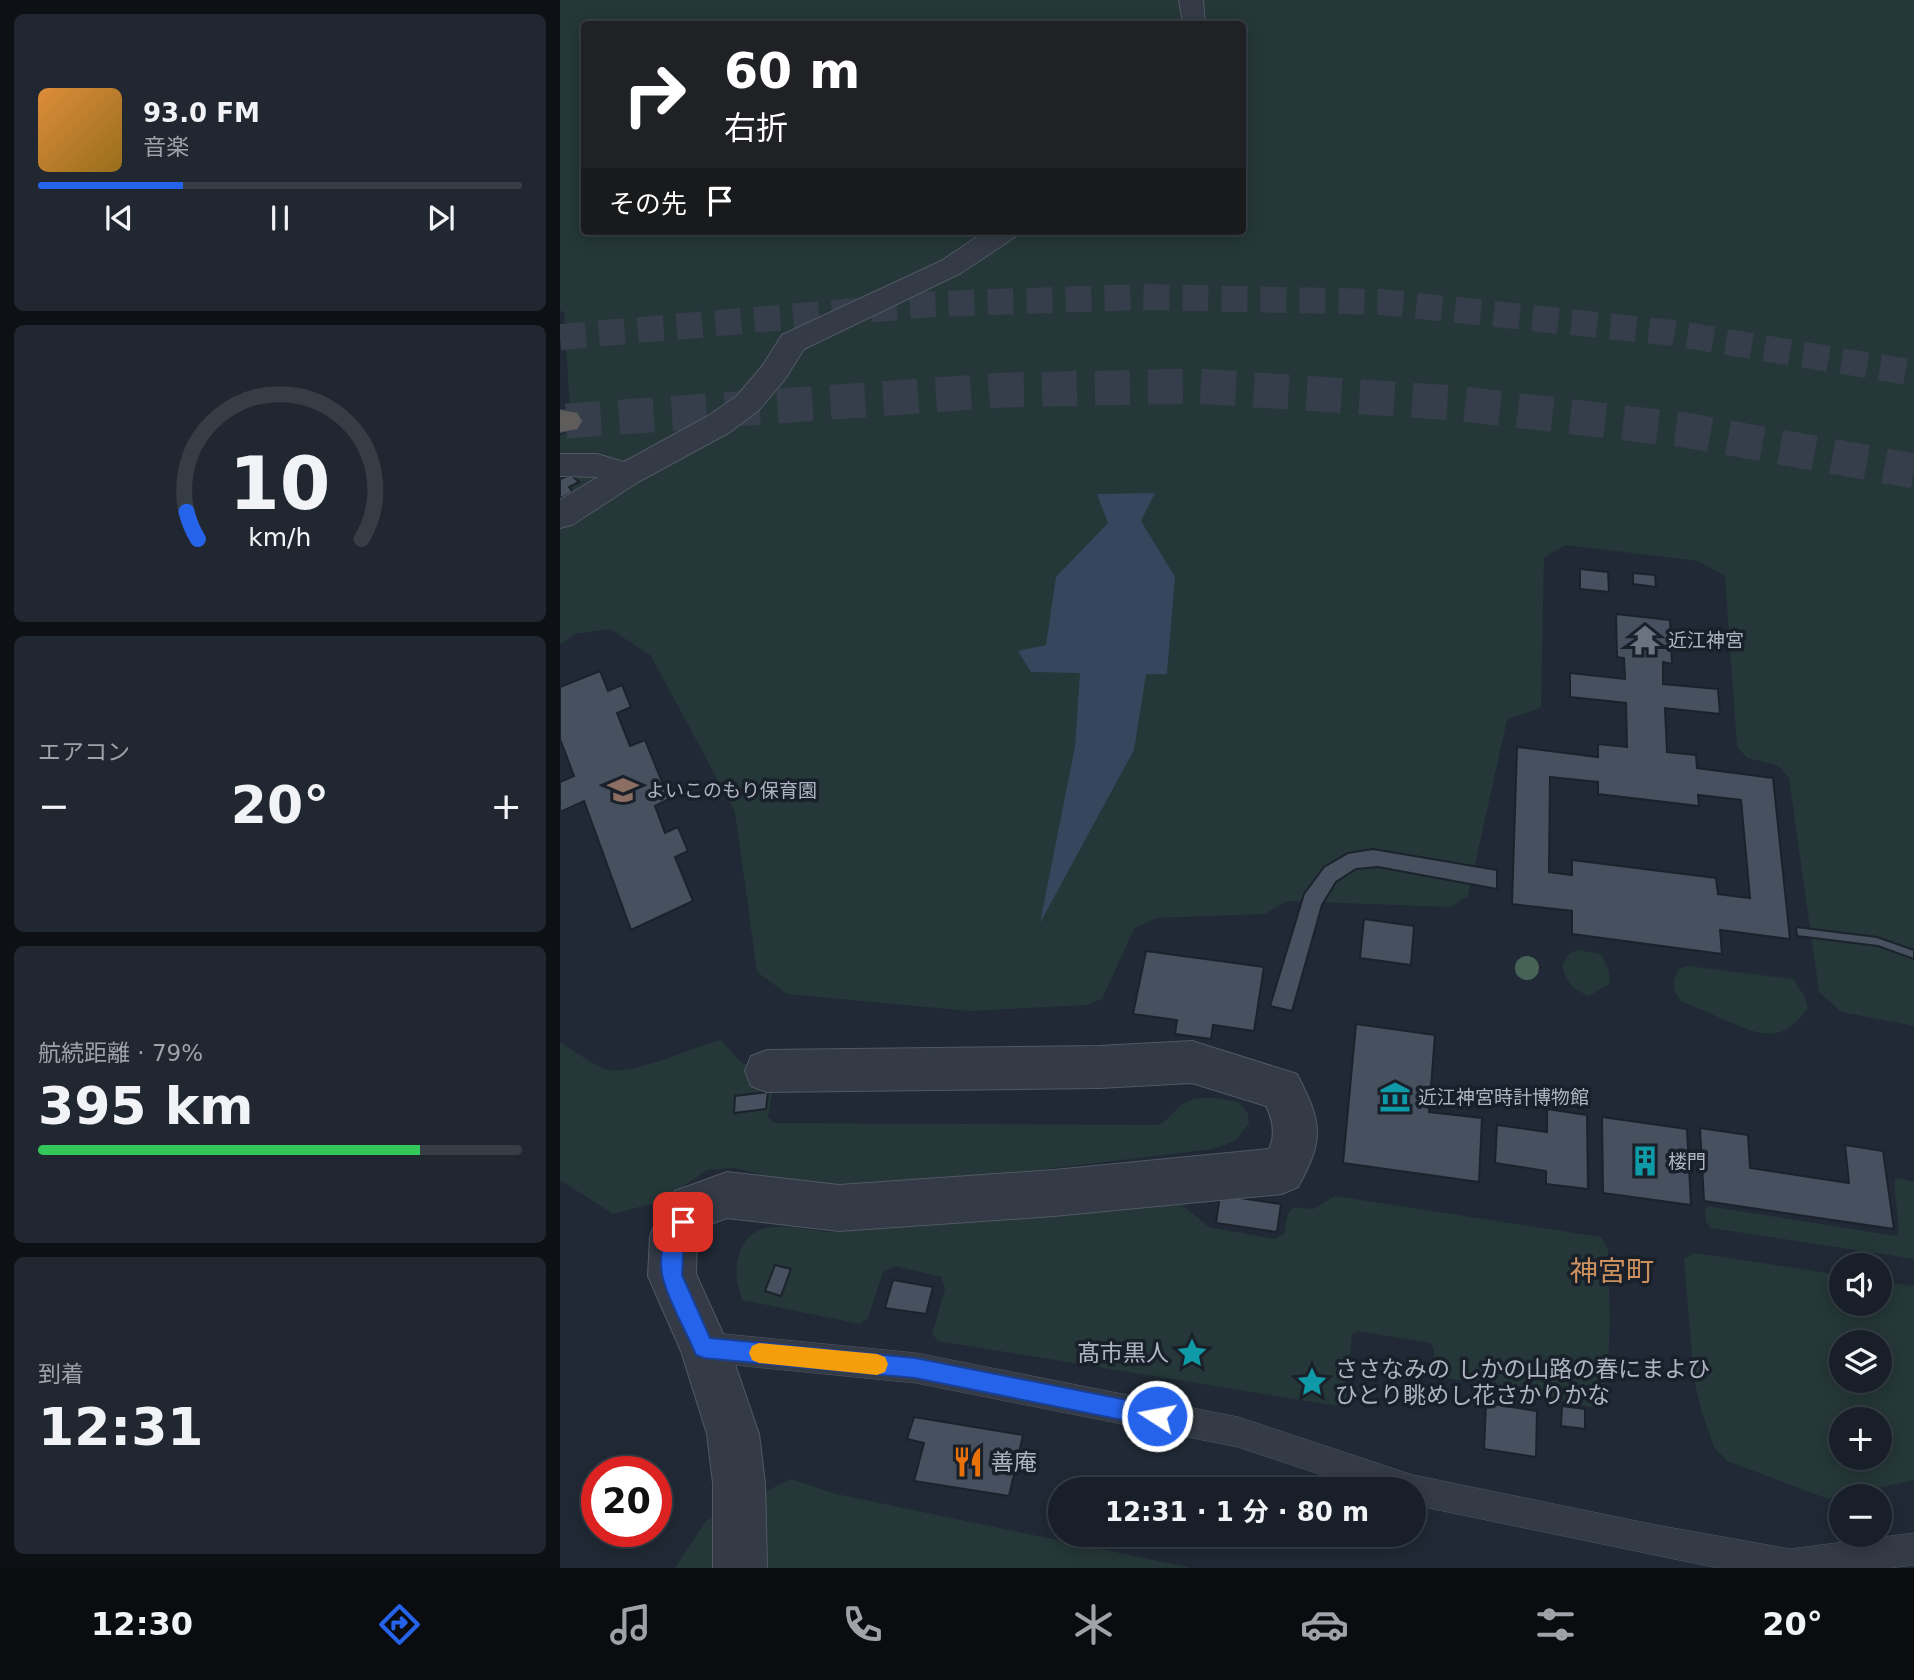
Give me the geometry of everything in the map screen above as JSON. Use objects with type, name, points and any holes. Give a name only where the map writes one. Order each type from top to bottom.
[{"type":"street","points":[[1191,0],[1194,21]]},
{"type":"street","points":[[560,516],[627,474],[709,430],[748,403],[774,372],[793,342],[951,267],[999,235]]},
{"type":"street","points":[[560,465],[597,465],[627,474]]},
{"type":"street","points":[[740,1568],[739,1483],[733,1434],[704,1347],[672,1276],[674,1236],[692,1208],[727,1195],[839,1208],[1054,1193],[1282,1171],[1294,1151],[1297,1119],[1281,1089],[1192,1062],[1099,1067],[767,1072]]},
{"type":"lane","points":[[704,1347],[915,1368],[1238,1432],[1373,1477]]},
{"type":"lane","points":[[1426,1493],[1656,1541],[1790,1564],[1914,1549]]},
{"type":"shaded area","points":[[560,0],[1914,0],[1914,1026],[1841,1012],[1819,992],[1789,778],[1777,765],[1747,758],[1737,746],[1725,576],[1698,561],[1565,545],[1544,558],[1541,707],[1507,720],[1468,896],[1450,907],[1287,901],[1265,914],[1156,918],[1134,929],[1102,999],[1087,1005],[969,1011],[787,994],[757,972],[735,812],[651,656],[610,629],[575,634],[560,644],[560,436],[571,430],[564,312],[560,311]]},
{"type":"shaded area","points":[[1578,950],[1600,954],[1609,971],[1609,984],[1589,996],[1570,984],[1562,964],[1570,953]]},
{"type":"shaded area","points":[[1688,966],[1793,979],[1805,997],[1808,1008],[1799,1019],[1782,1031],[1774,1034],[1755,1032],[1681,1001],[1675,993],[1674,982],[1679,969]]},
{"type":"shaded area","points":[[721,1040],[741,1062],[768,1078],[773,1088],[768,1117],[774,1123],[1158,1125],[1186,1102],[1209,1098],[1240,1103],[1248,1114],[1249,1124],[1235,1141],[1213,1149],[964,1179],[830,1185],[772,1177],[734,1168],[707,1170],[662,1201],[613,1214],[560,1180],[560,1042],[603,1068],[619,1070],[648,1065]]},
{"type":"shaded area","points":[[1898,1178],[1914,1182],[1914,1259],[1892,1256],[1892,1253],[1875,1253],[1711,1228],[1706,1222],[1705,1210],[1708,1206],[1896,1236],[1899,1232],[1894,1181]]},
{"type":"shaded area","points":[[1335,1196],[1601,1237],[1608,1249],[1609,1332],[1606,1378],[1595,1408],[1434,1375],[1434,1350],[1431,1343],[1358,1331],[1352,1335],[1346,1399],[1338,1406],[938,1341],[932,1334],[945,1289],[941,1277],[895,1266],[883,1272],[868,1318],[860,1324],[742,1300],[737,1281],[737,1264],[746,1239],[755,1232],[778,1226],[829,1232],[1177,1201],[1209,1227],[1274,1239],[1284,1234],[1288,1213],[1294,1207],[1313,1209]]},
{"type":"shaded area","points":[[1695,1253],[1829,1273],[1829,1316],[1892,1316],[1892,1283],[1914,1286],[1914,1480],[1892,1485],[1829,1484],[1828,1499],[1727,1461],[1714,1447],[1694,1379],[1684,1258]]},
{"type":"shaded area","points":[[791,1479],[836,1494],[1048,1538],[1048,1547],[1091,1547],[1192,1568],[675,1568],[706,1521]]},
{"type":"water","points":[[1155,493],[1141,521],[1175,577],[1167,674],[1146,674],[1134,750],[1040,923],[1075,747],[1080,673],[1031,672],[1018,651],[1046,645],[1056,577],[1108,523],[1097,494]]},
{"type":"building","points":[[571,475],[579,482],[569,487],[573,492],[560,499],[560,479]]},
{"type":"building","points":[[1580,569],[1608,572],[1609,592],[1580,589]]},
{"type":"building","points":[[1633,573],[1655,575],[1656,587],[1633,584]]},
{"type":"building","points":[[1616,614],[1670,620],[1672,664],[1663,662],[1663,684],[1718,689],[1720,714],[1665,708],[1667,752],[1696,755],[1697,768],[1773,778],[1790,939],[1720,930],[1722,954],[1572,934],[1572,911],[1512,904],[1517,747],[1598,757],[1598,744],[1627,747],[1626,703],[1570,697],[1570,673],[1625,679],[1624,658],[1617,657]],"holes":[[[1550,777],[1598,782],[1598,794],[1699,806],[1698,795],[1741,800],[1750,898],[1718,894],[1716,878],[1572,860],[1572,875],[1549,872]]]},
{"type":"building","points":[[600,671],[608,691],[622,685],[631,707],[617,713],[630,746],[645,740],[669,799],[655,806],[665,833],[678,827],[688,851],[675,857],[693,901],[631,930],[584,801],[560,812],[560,782],[574,776],[560,739],[560,687]]},
{"type":"building","points":[[1373,849],[1497,870],[1497,889],[1378,867],[1356,869],[1336,882],[1322,905],[1292,1011],[1270,1006],[1304,894],[1324,867],[1348,853]]},
{"type":"building","points":[[1364,919],[1414,926],[1411,965],[1360,958]]},
{"type":"building","points":[[1796,927],[1877,937],[1914,950],[1914,959],[1878,946],[1797,936]]},
{"type":"building","points":[[1146,951],[1264,967],[1254,1031],[1213,1025],[1211,1039],[1175,1034],[1177,1020],[1133,1014]]},
{"type":"building","points":[[1356,1024],[1435,1035],[1429,1112],[1482,1118],[1479,1182],[1343,1163]]},
{"type":"building","points":[[768,1092],[766,1109],[734,1113],[735,1096]]},
{"type":"building","points":[[1547,1109],[1587,1115],[1588,1189],[1546,1184],[1546,1171],[1495,1163],[1497,1125],[1547,1132]]},
{"type":"building","name":"楼門","points":[[1602,1117],[1687,1129],[1691,1205],[1603,1193]]},
{"type":"building","points":[[1700,1128],[1748,1135],[1750,1168],[1849,1183],[1845,1145],[1883,1151],[1894,1229],[1704,1201]]},
{"type":"building","points":[[1220,1195],[1281,1204],[1277,1232],[1216,1223]]},
{"type":"building","points":[[775,1265],[791,1269],[781,1296],[765,1291]]},
{"type":"building","points":[[893,1280],[933,1287],[926,1314],[885,1308]]},
{"type":"building","points":[[1486,1403],[1537,1411],[1536,1457],[1484,1449]]},
{"type":"building","points":[[1562,1406],[1585,1409],[1585,1429],[1561,1426]]},
{"type":"building","name":"善庵","points":[[914,1417],[1023,1435],[1009,1496],[914,1481],[924,1443],[907,1439]]},
{"type":"tunnel","points":[[560,337],[934,304],[1143,297],[1382,302],[1673,333],[1914,373]]},
{"type":"tunnel","points":[[566,421],[1005,390],[1197,386],[1455,403],[1685,430],[1914,471]]},
{"type":"slow traffic","points":[[759,1353],[877,1364]]},
{"type":"place","name":"近江神宮","points":[[1645,640]]},
{"type":"place","name":"よいこのもり保育園","points":[[623,790]]},
{"type":"place","name":"近江神宮時計博物館","points":[[1395,1097]]},
{"type":"place","name":"楼門","points":[[1645,1161]]},
{"type":"place","name":"髙市黒人","points":[[1192,1353]]},
{"type":"place","name":"ささなみの しかの山路の春にまよひ ひとり眺めし花さかりかな","points":[[1312,1382]]},
{"type":"place","name":"善庵","points":[[968,1462]]},
{"type":"district","name":"神宮町","points":[[1612,1271]]},
{"type":"route","points":[[683,1222],[674,1236],[672,1276],[704,1347],[915,1368],[1157,1416]]}]
